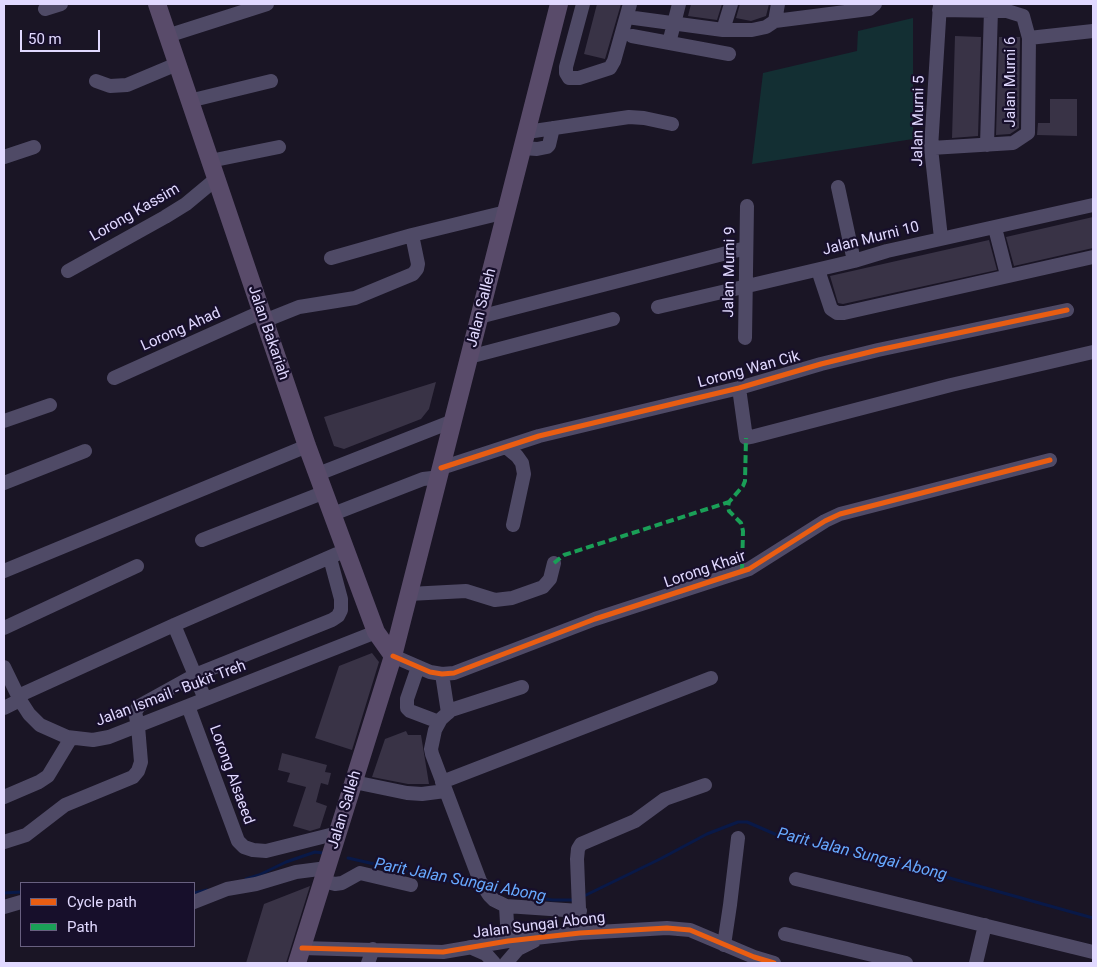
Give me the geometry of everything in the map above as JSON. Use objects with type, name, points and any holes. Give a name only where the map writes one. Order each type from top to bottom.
[{"type":"main road","name":"Jalan Bakariah","points":[[157,4],[307,446],[376,632],[393,656]]},
{"type":"main road","name":"Jalan Salleh","points":[[300,956],[393,656],[559,4]]},
{"type":"main road","points":[[376,632],[387,631],[404,612]]},
{"type":"street","points":[[45,9],[61,4]]},
{"type":"street","points":[[167,36],[267,4]]},
{"type":"street","points":[[583,4],[566,67],[566,73],[569,78],[579,78],[610,68],[614,62],[629,10],[673,23],[723,30],[752,30],[766,27],[774,21],[869,10],[875,4]]},
{"type":"street","points":[[669,43],[679,4]]},
{"type":"street","points":[[723,30],[731,4]]},
{"type":"street","points":[[774,21],[778,4]]},
{"type":"street","name":"Jalan Murni 6","points":[[932,148],[1013,143],[1028,133],[1030,38],[1023,16],[1007,11],[939,7]]},
{"type":"street","name":"Jalan Murni 5","points":[[939,7],[932,148],[941,238]]},
{"type":"street","points":[[987,145],[991,10]]},
{"type":"street","points":[[1030,38],[1093,31]]},
{"type":"street","points":[[632,36],[729,54]]},
{"type":"street","points":[[96,81],[110,86],[128,85],[177,64]]},
{"type":"street","points":[[189,101],[271,81]]},
{"type":"street","points":[[525,140],[537,149],[547,147],[553,128],[629,117],[672,124]]},
{"type":"street","points":[[210,161],[279,146]]},
{"type":"street","points":[[4,156],[34,147]]},
{"type":"street","name":"Lorong Kassim","points":[[68,272],[186,204],[216,179]]},
{"type":"street","points":[[838,187],[854,261]]},
{"type":"street","name":"Jalan Murni 10","points":[[658,307],[818,270],[941,238],[996,228],[1093,205]]},
{"type":"street","name":"Jalan Murni 9","points":[[745,338],[748,206]]},
{"type":"street","points":[[331,258],[412,235],[506,212]]},
{"type":"street","points":[[996,228],[1007,276]]},
{"type":"street","name":"Lorong Ahad","points":[[114,378],[263,317],[300,307],[355,298],[413,274],[418,264],[412,235]]},
{"type":"street","points":[[480,317],[746,248]]},
{"type":"street","points":[[818,270],[831,309],[837,314],[844,314],[1093,257]]},
{"type":"street","name":"Lorong Wan Cik","points":[[333,514],[539,436],[739,388],[869,352],[1067,310]]},
{"type":"street","points":[[469,357],[613,318]]},
{"type":"street","points":[[739,388],[746,438],[951,385],[1093,352]]},
{"type":"street","points":[[4,421],[50,405]]},
{"type":"street","points":[[318,474],[453,421]]},
{"type":"street","points":[[4,570],[307,446]]},
{"type":"street","points":[[506,447],[522,463],[524,474],[513,525]]},
{"type":"street","points":[[4,483],[85,451]]},
{"type":"street","name":"Lorong Khair","points":[[393,656],[430,672],[454,673],[595,619],[749,570],[825,521],[840,514],[1050,460]]},
{"type":"street","points":[[202,540],[325,492]]},
{"type":"street","points":[[4,708],[19,698],[174,625],[346,550]]},
{"type":"street","points":[[4,842],[26,835],[65,805],[133,777],[138,771],[140,762],[138,726],[135,712],[139,706],[195,675],[338,616],[341,610],[341,599],[330,558]]},
{"type":"street","points":[[409,594],[466,591],[495,600],[512,598],[544,587],[550,579],[554,564]]},
{"type":"street","points":[[4,628],[137,566]]},
{"type":"street","points":[[174,625],[204,699]]},
{"type":"street","name":"Jalan Ismail - Bukit Treh","points":[[4,667],[19,698],[29,714],[40,725],[67,737],[93,740],[108,738],[376,632]]},
{"type":"street","points":[[418,667],[407,699],[407,708],[410,711],[444,718]]},
{"type":"street","points":[[442,674],[444,718]]},
{"type":"street","points":[[354,782],[422,794],[711,678]]},
{"type":"street","points":[[522,687],[463,705],[444,718],[435,730],[431,749],[480,881],[489,895],[506,906],[580,911]]},
{"type":"street","name":"Lorong Alsaeed","points":[[188,706],[238,842],[244,847],[253,850],[266,851],[338,833]]},
{"type":"street","points":[[4,796],[39,782],[48,776],[71,738]]},
{"type":"street","points":[[580,932],[576,858],[581,844],[635,821],[664,800],[705,785]]},
{"type":"street","points":[[724,945],[738,838]]},
{"type":"street","points":[[195,902],[227,890],[256,884],[296,872],[325,875],[335,884],[342,883],[360,874],[411,885]]},
{"type":"street","points":[[796,880],[1093,952]]},
{"type":"street","points":[[4,907],[20,902]]},
{"type":"street","points":[[506,906],[508,941]]},
{"type":"street","points":[[976,963],[985,925]]},
{"type":"street","name":"Jalan Sungai Abong","points":[[300,956],[373,949],[435,952],[580,932],[667,928],[690,930],[724,945],[774,963]]},
{"type":"street","points":[[785,934],[906,963]]},
{"type":"street","points":[[506,963],[518,949],[541,937]]},
{"type":"street","points":[[470,947],[486,954],[494,963]]},
{"type":"street","points":[[368,963],[373,949]]},
{"type":"green space","points":[[913,18],[913,139],[752,164],[763,73],[857,51],[858,31]]},
{"type":"building","points":[[597,4],[621,4],[605,59],[584,54]]},
{"type":"building","points":[[691,4],[722,4],[717,20],[688,16]]},
{"type":"building","points":[[740,4],[769,4],[766,16],[751,21],[736,18]]},
{"type":"building","points":[[955,36],[981,37],[978,136],[952,138]]},
{"type":"building","points":[[999,37],[1020,37],[1019,128],[1010,134],[996,135]]},
{"type":"building","points":[[1050,99],[1077,99],[1077,136],[1037,135],[1038,123],[1050,123]]},
{"type":"building","points":[[1093,217],[1093,248],[1014,266],[1006,237]]},
{"type":"building","points":[[989,240],[997,270],[843,304],[838,303],[830,276]]},
{"type":"building","points":[[436,382],[429,409],[421,419],[344,449],[334,446],[324,417]]},
{"type":"building","points":[[372,653],[379,662],[352,750],[315,738],[339,666]]},
{"type":"building","points":[[406,731],[408,735],[421,735],[429,784],[408,784],[372,777],[385,739]]},
{"type":"building","points":[[282,753],[327,765],[325,772],[331,773],[328,785],[321,783],[316,802],[327,806],[320,828],[310,831],[293,826],[306,787],[287,782],[290,773],[278,770]]},
{"type":"building","points":[[310,886],[286,963],[246,963],[264,904]]},
{"type":"waterway","name":"Parit Jalan Sungai Abong","points":[[584,896],[707,834],[738,822],[747,822],[784,838],[878,858],[1093,918]]},
{"type":"waterway","points":[[246,879],[315,852],[323,853]]},
{"type":"waterway","name":"Parit Jalan Sungai Abong","points":[[348,858],[480,888]]},
{"type":"waterway","points":[[195,893],[207,890]]},
{"type":"waterway","name":"Parit Jalan Sungai Abong","points":[[491,890],[552,900],[572,900]]},
{"type":"waterway","points":[[4,893],[20,892]]},
{"type":"marked path","points":[[742,572],[743,531],[741,523],[729,511],[728,507],[729,502],[745,481],[746,438]]},
{"type":"marked path","points":[[554,563],[564,555],[729,502]]},
{"type":"cycle path","points":[[441,468],[539,436],[739,388],[821,364],[1067,310]]},
{"type":"cycle path","points":[[393,656],[430,672],[454,673],[595,619],[749,569],[825,521],[840,514],[1050,460]]},
{"type":"cycle path","points":[[302,948],[443,952],[508,941],[580,933],[667,928],[690,930],[754,957],[774,963]]}]
